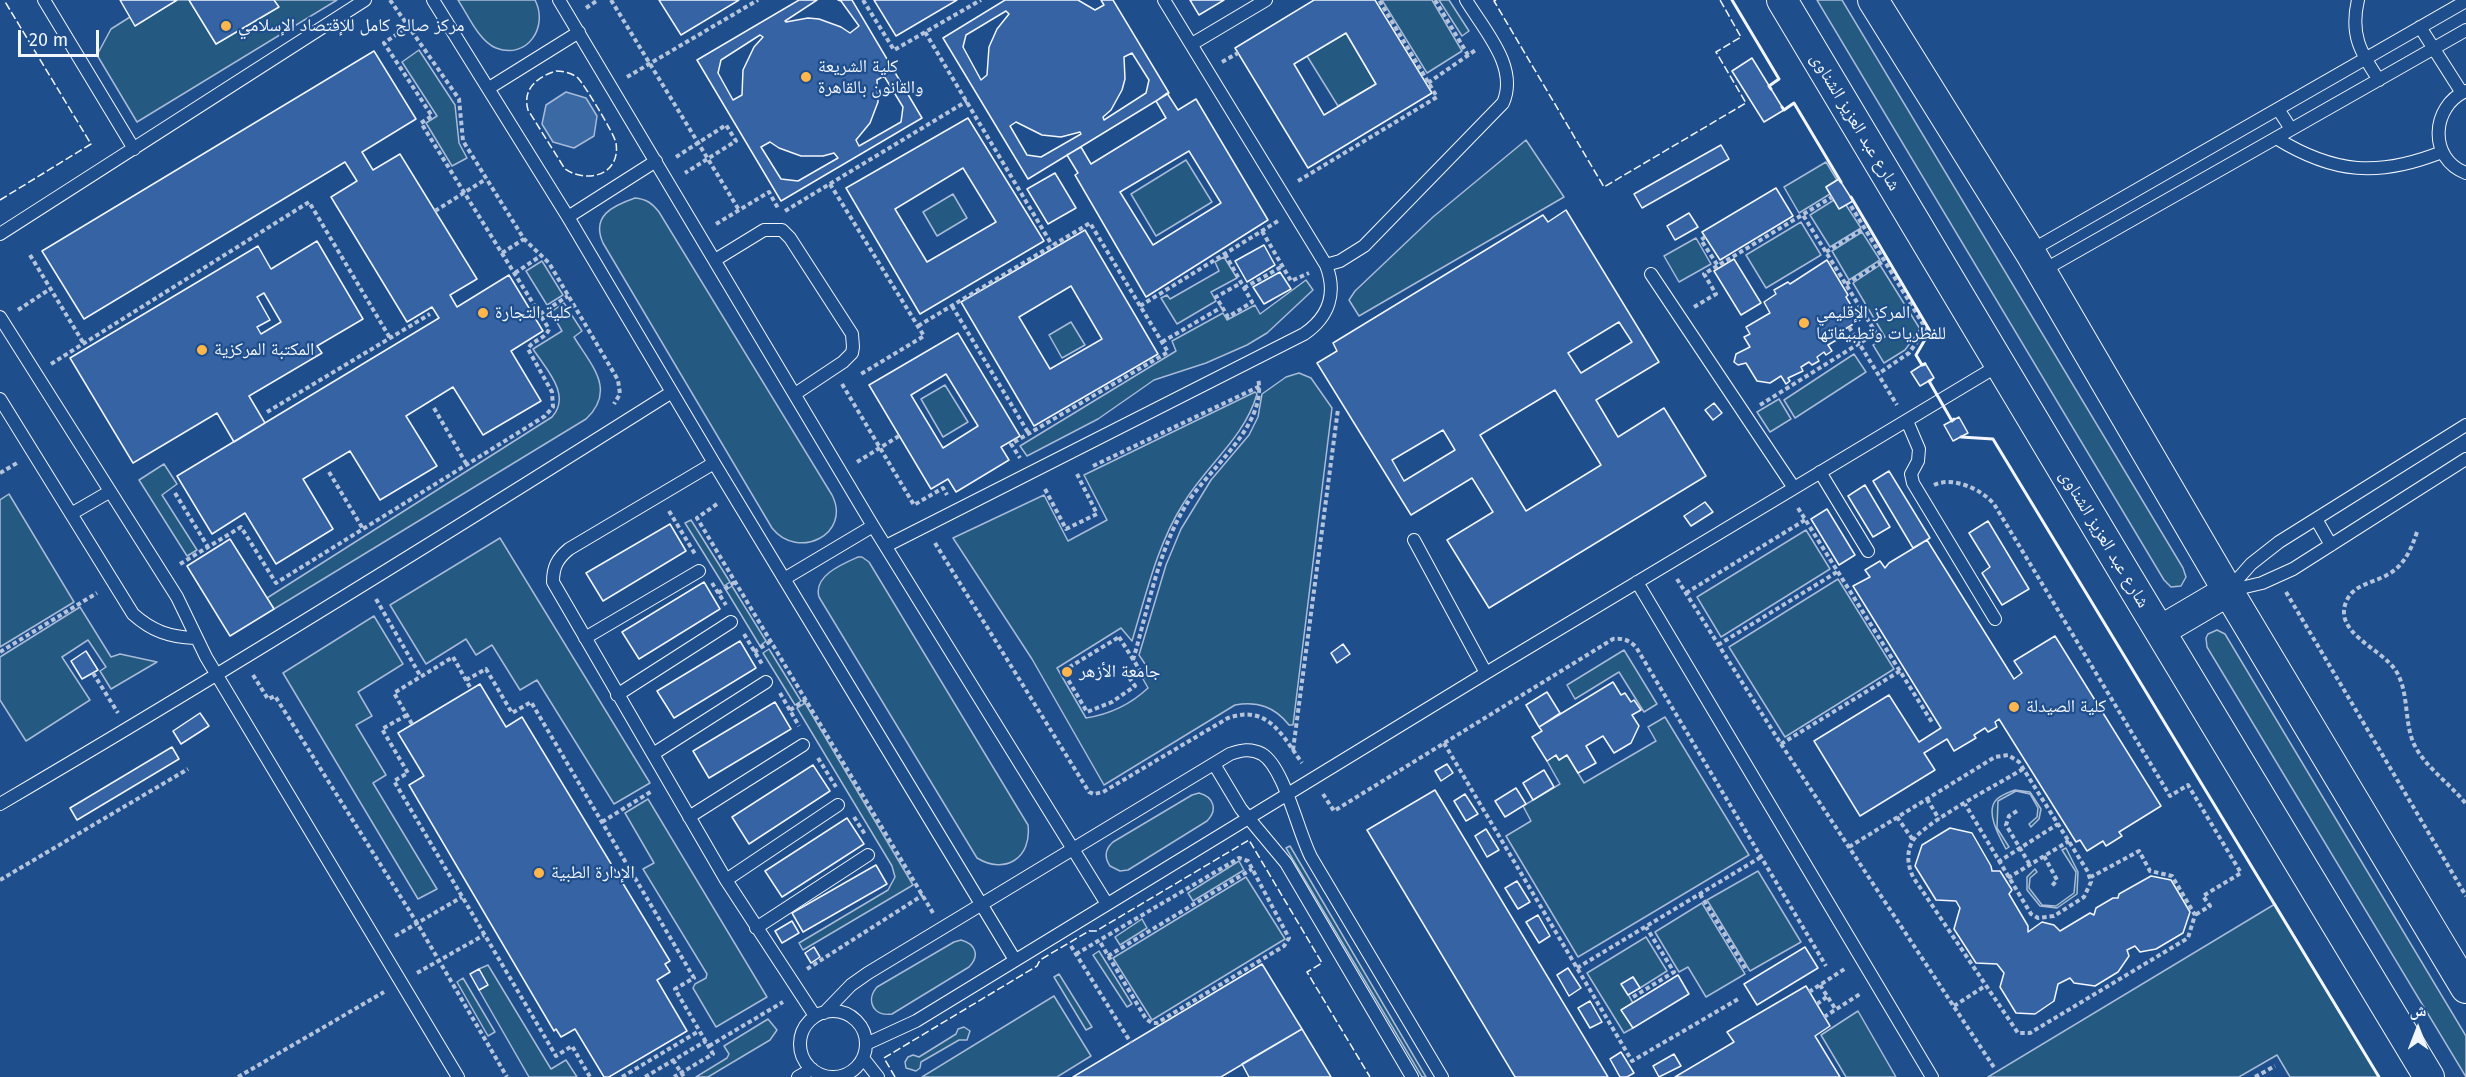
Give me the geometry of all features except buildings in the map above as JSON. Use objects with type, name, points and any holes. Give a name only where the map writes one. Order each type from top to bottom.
[{"type":"street","name":"شارع عبد العزيز الشناوى","points":[[1782,0],[2429,1077]]},
{"type":"street","points":[[1874,0],[2035,262],[2228,591],[2466,987]]},
{"type":"street","points":[[2160,631],[2228,591]]},
{"type":"lane","points":[[44,0],[134,149]]},
{"type":"lane","points":[[0,234],[365,0]]},
{"type":"lane","points":[[434,0],[568,217],[1015,960]]},
{"type":"lane","points":[[559,0],[873,526],[1107,904]]},
{"type":"lane","points":[[886,546],[1304,334],[1322,319],[1332,287],[1326,265],[1164,0]]},
{"type":"lane","points":[[1192,44],[1266,0]]},
{"type":"lane","points":[[1326,265],[1340,261],[1364,246],[1498,111],[1507,94],[1506,66],[1466,0]]},
{"type":"lane","points":[[2358,0],[2354,16],[2356,38],[2379,80]]},
{"type":"lane","points":[[2035,262],[2278,109],[2466,1]]},
{"type":"lane","points":[[2420,27],[2464,92],[2451,101],[2443,111],[2438,125],[2438,139],[2442,152],[2450,163],[2466,173]]},
{"type":"lane","points":[[2035,262],[2276,138],[2466,30]]},
{"type":"lane","points":[[489,88],[579,32]]},
{"type":"lane","points":[[2278,109],[2291,129]]},
{"type":"lane","points":[[2276,138],[2301,153],[2328,164],[2356,169],[2386,169],[2414,163],[2442,152]]},
{"type":"lane","points":[[568,217],[658,164]]},
{"type":"lane","points":[[715,260],[764,230],[776,229],[787,233],[852,334],[854,347],[852,353],[795,394]]},
{"type":"lane","points":[[1651,274],[1745,414],[1791,490]]},
{"type":"lane","points":[[1,319],[184,610],[195,638],[458,1077]]},
{"type":"lane","points":[[866,1044],[916,1021],[1249,819],[1286,794],[2000,364]]},
{"type":"lane","points":[[0,804],[367,584],[672,392]]},
{"type":"lane","points":[[0,399],[133,614],[146,625],[161,633],[178,638],[195,638]]},
{"type":"lane","points":[[1907,421],[1919,449],[1918,461],[1911,474],[1920,494],[1995,619]]},
{"type":"lane","points":[[2228,591],[2264,552],[2466,425]]},
{"type":"lane","points":[[2228,591],[2262,584],[2278,577],[2466,459]]},
{"type":"lane","points":[[714,463],[568,549],[559,557],[553,569],[553,582],[726,880],[799,992],[820,1014],[844,1013],[860,1025],[866,1044],[863,1058],[858,1066],[844,1076],[826,1076],[812,1069],[805,1061],[800,1041],[808,1023],[820,1014],[851,985],[1214,764],[1240,750],[1250,750],[1269,759],[1277,771],[1302,840],[1311,857],[1442,1077]]},
{"type":"lane","points":[[1820,472],[1868,551]]},
{"type":"lane","points":[[71,514],[109,492]]},
{"type":"lane","points":[[2316,519],[2331,545]]},
{"type":"lane","points":[[784,579],[873,526]]},
{"type":"lane","points":[[1414,540],[1486,673]]},
{"type":"lane","points":[[585,638],[699,571]]},
{"type":"lane","points":[[1637,582],[1932,1077]]},
{"type":"lane","points":[[617,695],[731,622]]},
{"type":"lane","points":[[653,754],[766,682]]},
{"type":"lane","points":[[689,817],[803,744]]},
{"type":"lane","points":[[1214,764],[1249,819],[1286,863],[1412,1077]]},
{"type":"lane","points":[[726,880],[838,805]]},
{"type":"lane","points":[[756,928],[868,855]]},
{"type":"lane","points":[[863,1058],[878,1077]]},
{"type":"lane","points":[[798,1077],[812,1069]]},
{"type":"path","points":[[390,0],[459,99],[463,141],[524,239],[542,255],[618,380],[620,394],[612,407]]},
{"type":"path","points":[[611,0],[739,210]]},
{"type":"path","points":[[612,87],[759,0]]},
{"type":"path","points":[[863,0],[894,50],[981,0]]},
{"type":"path","points":[[1282,190],[1437,97],[1378,0]]},
{"type":"path","points":[[1435,0],[1468,55]]},
{"type":"path","points":[[162,575],[241,527],[276,583],[545,416],[553,407],[552,392],[528,352],[530,345],[549,332],[421,123],[432,116],[384,43],[409,26]]},
{"type":"path","points":[[926,32],[1052,245]]},
{"type":"path","points":[[1428,83],[1490,40]]},
{"type":"path","points":[[1229,58],[1238,52]]},
{"type":"path","points":[[699,234],[769,192],[781,213],[967,101]]},
{"type":"path","points":[[658,164],[726,124],[736,141],[669,183]]},
{"type":"path","points":[[730,131],[737,127]]},
{"type":"path","points":[[435,211],[486,179]]},
{"type":"path","points":[[804,409],[924,336],[830,184]]},
{"type":"path","points":[[1680,316],[1716,294],[1704,274],[1832,197]]},
{"type":"path","points":[[36,374],[309,202],[390,338]]},
{"type":"path","points":[[1851,206],[1926,329],[1909,353],[1878,374]]},
{"type":"path","points":[[1140,306],[1294,211]]},
{"type":"path","points":[[1745,414],[1876,333],[1803,215]]},
{"type":"path","points":[[918,326],[1090,223],[1168,352],[1011,444],[1029,475]]},
{"type":"path","points":[[1826,252],[1864,228]]},
{"type":"path","points":[[1262,231],[1291,281],[1326,265]]},
{"type":"path","points":[[1706,237],[1701,240],[1718,266]]},
{"type":"path","points":[[502,253],[524,239]]},
{"type":"path","points":[[1225,254],[1252,302],[1228,317],[1216,297],[1241,283]]},
{"type":"path","points":[[30,255],[84,344]]},
{"type":"path","points":[[514,273],[542,255]]},
{"type":"path","points":[[1846,284],[1884,261]]},
{"type":"path","points":[[1244,288],[1283,266]]},
{"type":"path","points":[[1,319],[50,289]]},
{"type":"path","points":[[540,314],[568,296]]},
{"type":"path","points":[[952,305],[1029,434]]},
{"type":"path","points":[[1162,342],[1222,307]]},
{"type":"path","points":[[267,412],[430,314]]},
{"type":"path","points":[[1849,327],[1907,421]]},
{"type":"path","points":[[1133,660],[1167,544],[1176,523],[1201,484],[1247,428],[1258,400],[1260,386],[1255,359]]},
{"type":"path","points":[[834,368],[914,505],[943,488],[956,511]]},
{"type":"path","points":[[1066,479],[1260,386]]},
{"type":"path","points":[[434,408],[467,465]]},
{"type":"path","points":[[1293,751],[1338,409]]},
{"type":"path","points":[[841,472],[899,436]]},
{"type":"path","points":[[329,472],[363,529]]},
{"type":"path","points":[[1045,489],[1066,530],[1097,514],[1077,474]]},
{"type":"path","points":[[1920,494],[1938,483],[1951,481],[1981,493],[1998,509],[2170,796],[2188,785],[2241,873],[2203,896],[2210,906],[2196,915],[2188,938],[2024,1035],[2013,1029],[1984,986],[1913,877],[1908,859],[1912,840],[1918,833],[2023,769]]},
{"type":"path","points":[[1035,493],[1056,484]]},
{"type":"path","points":[[1791,490],[1805,520],[1933,724]]},
{"type":"path","points":[[732,493],[697,518],[942,928]]},
{"type":"path","points":[[175,494],[208,547]]},
{"type":"path","points":[[1686,593],[1805,520]]},
{"type":"path","points":[[2417,532],[2408,555],[2400,566],[2388,575],[2352,592],[2347,599],[2344,615],[2350,630],[2390,662],[2396,671],[2404,692],[2408,727],[2418,752],[2466,804]]},
{"type":"path","points":[[934,542],[944,537]]},
{"type":"path","points":[[1667,564],[1781,744],[1995,1069]]},
{"type":"path","points":[[1718,645],[1837,572]]},
{"type":"path","points":[[2278,577],[2466,896]]},
{"type":"path","points":[[718,593],[735,582]]},
{"type":"path","points":[[0,652],[113,583]]},
{"type":"path","points":[[367,584],[421,677]]},
{"type":"path","points":[[1119,638],[1133,660],[1141,672],[1130,679],[1135,687],[1112,702],[1087,712],[1063,671],[1119,638]]},
{"type":"path","points":[[754,652],[771,641]]},
{"type":"path","points":[[412,724],[394,693],[453,657],[471,689]]},
{"type":"path","points":[[243,659],[268,699],[275,696],[417,923],[507,1077]]},
{"type":"path","points":[[466,680],[486,669],[512,713],[531,702],[694,978],[675,989],[713,1054],[682,1075],[674,1077]]},
{"type":"path","points":[[1781,744],[1900,671]]},
{"type":"path","points":[[93,673],[128,729]]},
{"type":"path","points":[[790,710],[806,700]]},
{"type":"path","points":[[407,715],[382,729],[408,773],[394,781],[556,1056],[572,1046],[590,1077]]},
{"type":"path","points":[[1444,743],[1632,1061],[1740,998]]},
{"type":"path","points":[[1849,847],[1995,757],[2008,755],[2014,758],[2023,769],[2091,877],[2090,888],[2084,897],[2054,916],[2046,918],[2031,914],[1965,804]]},
{"type":"path","points":[[1,878],[188,769]]},
{"type":"path","points":[[602,822],[668,781]]},
{"type":"path","points":[[1927,799],[1939,819]]},
{"type":"path","points":[[2017,811],[2009,816],[2006,825],[2030,865]]},
{"type":"path","points":[[1897,817],[1912,840]]},
{"type":"path","points":[[1998,862],[2058,824]]},
{"type":"path","points":[[2008,879],[2069,841]]},
{"type":"path","points":[[2091,877],[2139,851],[2151,871],[2172,876],[2196,915]]},
{"type":"path","points":[[2044,856],[2057,875],[2052,886]]},
{"type":"path","points":[[1577,968],[1761,857]]},
{"type":"path","points":[[1076,954],[1100,942],[1235,860],[1244,858],[1288,933],[1288,942],[1157,1023],[1149,1022],[1100,942]]},
{"type":"path","points":[[1108,956],[1252,869]]},
{"type":"path","points":[[1700,894],[1747,971]]},
{"type":"path","points":[[790,979],[923,895]]},
{"type":"path","points":[[378,946],[462,897]]},
{"type":"path","points":[[1634,997],[1674,972],[1646,927]]},
{"type":"path","points":[[1062,931],[1131,1043]]},
{"type":"path","points":[[238,1077],[484,935]]},
{"type":"path","points":[[1809,992],[1861,958]]},
{"type":"path","points":[[1824,1017],[1876,984]]},
{"type":"path","points":[[1820,985],[1836,1010]]},
{"type":"path","points":[[1954,1006],[1984,986]]},
{"type":"path","points":[[709,1046],[799,992]]},
{"type":"path","points":[[1817,1004],[1828,996]]},
{"type":"path","points":[[622,1077],[699,1031]]},
{"type":"path","points":[[645,1077],[705,1041]]},
{"type":"path","points":[[674,1060],[682,1075]]},
{"type":"path","points":[[2255,1077],[2275,1066]]},
{"type":"shaded area","points":[[177,0],[189,0],[216,44],[278,7],[274,0],[337,0],[137,122],[97,55],[111,29],[130,17],[135,25]]},
{"type":"shaded area","points":[[458,0],[535,0],[539,10],[537,30],[526,45],[517,49],[496,48],[479,34]]},
{"type":"shaded area","points":[[1382,0],[1432,0],[1462,51],[1427,73]]},
{"type":"shaded area","points":[[1439,0],[1449,0],[1469,31],[1462,36]]},
{"type":"shaded area","points":[[1817,0],[1842,0],[2183,568],[2186,577],[2181,586],[2171,587],[2164,580]]},
{"type":"shaded area","points":[[1346,33],[1376,84],[1338,106],[1307,56]]},
{"type":"shaded area","points":[[419,50],[455,105],[459,143],[467,158],[452,166],[426,123],[437,116],[402,62]]},
{"type":"shaded area","points":[[566,92],[586,98],[597,116],[594,136],[574,148],[553,142],[542,124],[546,105]]},
{"type":"shaded area","points":[[1526,140],[1564,197],[1359,316],[1349,300],[1355,291],[1433,217]]},
{"type":"shaded area","points":[[1186,160],[1212,202],[1156,236],[1131,194]]},
{"type":"shaded area","points":[[1826,162],[1837,180],[1826,187],[1830,194],[1799,213],[1784,187]]},
{"type":"shaded area","points":[[953,194],[967,218],[937,236],[923,212]]},
{"type":"shaded area","points":[[635,198],[648,202],[659,212],[832,495],[836,509],[835,521],[829,531],[819,538],[808,542],[795,542],[783,538],[772,528],[603,243],[600,226],[606,213]]},
{"type":"shaded area","points":[[1834,200],[1846,205],[1861,228],[1830,247],[1810,215]]},
{"type":"shaded area","points":[[1801,222],[1821,255],[1766,288],[1746,255]]},
{"type":"shaded area","points":[[1862,232],[1880,260],[1849,280],[1832,251]]},
{"type":"shaded area","points":[[1696,238],[1711,264],[1679,282],[1664,256]]},
{"type":"shaded area","points":[[1224,257],[1237,278],[1211,292],[1216,301],[1177,324],[1161,298],[1167,295],[1170,299],[1219,271],[1215,262]]},
{"type":"shaded area","points":[[542,261],[563,295],[547,305],[526,271]]},
{"type":"shaded area","points":[[1880,265],[1920,329],[1905,350],[1884,363],[1873,345],[1885,337],[1853,283]]},
{"type":"shaded area","points":[[1306,280],[1313,290],[1267,333],[1247,345],[1206,363],[1154,380],[1098,419],[1027,456],[1020,446],[1176,351],[1172,341],[1223,313],[1227,320],[1255,305],[1260,314]]},
{"type":"shaded area","points":[[564,303],[582,331],[574,337],[593,368],[600,388],[600,398],[586,419],[274,609],[267,598],[552,417],[557,409],[558,391],[555,382],[533,349],[562,331],[551,312]]},
{"type":"shaded area","points":[[1071,322],[1085,345],[1062,358],[1049,335]]},
{"type":"shaded area","points":[[1854,354],[1866,372],[1795,418],[1784,400]]},
{"type":"shaded area","points":[[1299,373],[1311,378],[1332,408],[1293,725],[1289,725],[1278,714],[1265,707],[1251,704],[1235,705],[1104,785],[1032,659],[953,538],[1044,495],[1068,541],[1107,520],[1084,475],[1255,392],[1257,394],[1243,425],[1192,490],[1174,520],[1153,571],[1132,641],[1121,628],[1057,668],[1086,718],[1120,708],[1148,688],[1143,679],[1151,673],[1139,655],[1166,565],[1181,529],[1211,480],[1249,435],[1258,417],[1262,394],[1286,377]]},
{"type":"shaded area","points":[[945,385],[968,422],[943,437],[921,399]]},
{"type":"shaded area","points":[[1779,399],[1791,419],[1770,432],[1757,412]]},
{"type":"shaded area","points":[[164,464],[177,484],[162,495],[197,550],[187,556],[139,480]]},
{"type":"shaded area","points":[[9,494],[74,602],[0,647],[0,500]]},
{"type":"shaded area","points":[[691,520],[730,582],[724,586],[685,523]]},
{"type":"shaded area","points":[[1806,530],[1830,569],[1721,637],[1697,597]]},
{"type":"shaded area","points":[[500,538],[650,783],[614,804],[537,680],[520,690],[492,645],[476,655],[466,639],[426,664],[390,605]]},
{"type":"shaded area","points":[[858,557],[869,562],[1028,825],[1026,846],[1021,854],[1006,864],[987,863],[977,858],[819,597],[818,590],[824,577],[837,567]]},
{"type":"shaded area","points":[[1838,579],[1894,669],[1785,737],[1729,647]]},
{"type":"shaded area","points":[[732,586],[766,641],[760,646],[726,590]]},
{"type":"shaded area","points":[[80,607],[111,657],[120,654],[157,662],[111,689],[100,671],[106,667],[88,640],[62,657],[90,700],[26,741],[0,700],[0,657]]},
{"type":"shaded area","points":[[374,616],[403,664],[358,692],[372,716],[356,725],[386,775],[373,783],[437,889],[418,899],[283,673]]},
{"type":"shaded area","points":[[2217,630],[2225,634],[2466,1036],[2466,1077],[2207,647],[2208,634]]},
{"type":"shaded area","points":[[769,649],[801,701],[795,705],[763,653]]},
{"type":"shaded area","points":[[1624,650],[1657,704],[1644,712],[1619,672],[1575,699],[1567,685]]},
{"type":"shaded area","points":[[805,703],[913,885],[803,950],[799,943],[888,890],[895,877],[892,866],[797,708]]},
{"type":"shaded area","points":[[1665,717],[1749,855],[1578,957],[1506,836],[1531,821],[1523,806],[1560,784],[1547,761],[1556,755],[1559,760],[1567,755],[1584,783],[1656,741],[1648,727]]},
{"type":"shaded area","points":[[2015,790],[2030,792],[2041,809],[2039,819],[2031,827],[2029,824],[2037,817],[2038,808],[2030,794],[2016,791],[1998,801],[1997,828],[2009,847],[2006,849],[1994,824],[1992,810],[1997,799]]},
{"type":"shaded area","points":[[1199,793],[1213,804],[1212,813],[1207,821],[1128,870],[1120,871],[1110,866],[1106,853],[1113,842]]},
{"type":"shaded area","points":[[648,799],[767,997],[716,1027],[693,988],[695,984],[706,978],[707,974],[643,869],[654,863],[625,813]]},
{"type":"shaded area","points":[[1290,846],[1426,1077],[1422,1077],[1286,848]]},
{"type":"shaded area","points":[[2066,848],[2078,872],[2077,894],[2057,908],[2040,906],[2027,890],[2027,877],[2035,869],[2037,872],[2030,878],[2029,888],[2042,905],[2056,906],[2074,893],[2076,872],[2062,850]]},
{"type":"shaded area","points":[[1239,861],[1244,870],[1193,901],[1188,893]]},
{"type":"shaded area","points":[[1758,871],[1801,942],[1750,971],[1707,900]]},
{"type":"shaded area","points":[[1246,877],[1285,939],[1152,1020],[1113,958]]},
{"type":"shaded area","points":[[1702,903],[1745,974],[1706,997],[1688,967],[1679,972],[1655,932]]},
{"type":"shaded area","points":[[2275,904],[2379,1077],[2290,1077],[2277,1055],[2239,1077],[1988,1077]]},
{"type":"shaded area","points":[[1142,919],[1147,928],[1120,945],[1115,937]]},
{"type":"shaded area","points":[[1646,937],[1667,971],[1640,988],[1633,977],[1622,984],[1633,1003],[1622,1010],[1633,1028],[1624,1033],[1587,973]]},
{"type":"shaded area","points":[[961,940],[970,944],[975,951],[975,959],[969,967],[892,1014],[880,1013],[873,1007],[873,992],[877,987]]},
{"type":"shaded area","points":[[1099,951],[1132,1004],[1127,1007],[1093,955]]},
{"type":"shaded area","points":[[488,965],[551,1069],[566,1060],[577,1077],[529,1077],[479,990],[487,985],[479,969]]},
{"type":"shaded area","points":[[1059,974],[1092,1027],[1086,1030],[1054,977]]},
{"type":"shaded area","points":[[463,978],[495,1032],[488,1036],[457,982]]},
{"type":"shaded area","points":[[1054,996],[1091,1056],[1057,1077],[922,1077]]},
{"type":"shaded area","points":[[1858,1011],[1896,1077],[1846,1077],[1821,1035]]},
{"type":"shaded area","points":[[768,1019],[777,1030],[770,1040],[708,1077],[696,1077],[727,1058],[729,1054],[724,1046]]},
{"type":"shaded area","points":[[964,1027],[970,1031],[967,1040],[959,1040],[921,1062],[920,1068],[916,1071],[906,1068],[905,1062],[908,1057],[913,1055],[919,1057]]},
{"type":"fence","points":[[0,200],[91,144],[4,0]]},
{"type":"fence","points":[[1496,0],[1494,1],[1604,187],[1746,103],[1716,52],[1741,37],[1720,0]]},
{"type":"fence","points":[[556,71],[578,78],[614,138],[616,154],[613,163],[601,174],[583,176],[565,169],[528,110],[529,90],[537,80],[556,71]]},
{"type":"fence","points":[[895,1077],[884,1058],[1037,966],[1040,960],[1089,931],[1096,931],[1249,840],[1322,963],[1307,972],[1370,1077]]},
{"type":"wall","points":[[1732,0],[1779,79],[1769,86],[1771,89]]},
{"type":"wall","points":[[1782,107],[1784,110],[1794,103],[1841,182]]},
{"type":"wall","points":[[1851,197],[1930,331],[1916,355],[1922,365],[1925,364]]},
{"type":"wall","points":[[1931,380],[1929,381],[1952,421],[1954,419]]},
{"type":"wall","points":[[1961,437],[1993,439],[2379,1077]]},
{"type":"place","name":"مركز صالح كامل للإقتصاد الإسلامي","points":[[226,26]]},
{"type":"place","name":"كلية الشريعة والقانون بالقاهرة","points":[[806,77]]},
{"type":"place","name":"كلية التجارة","points":[[483,313]]},
{"type":"place","name":"المركز الإقليمي للفطريات وتطبيقاتها","points":[[1804,323]]},
{"type":"place","name":"المكتبة المركزية","points":[[202,350]]},
{"type":"place","name":"جامعة الأزهر","points":[[1067,672]]},
{"type":"place","name":"كلية الصيدلة","points":[[2014,707]]},
{"type":"place","name":"الإدارة الطبية","points":[[539,873]]}]
